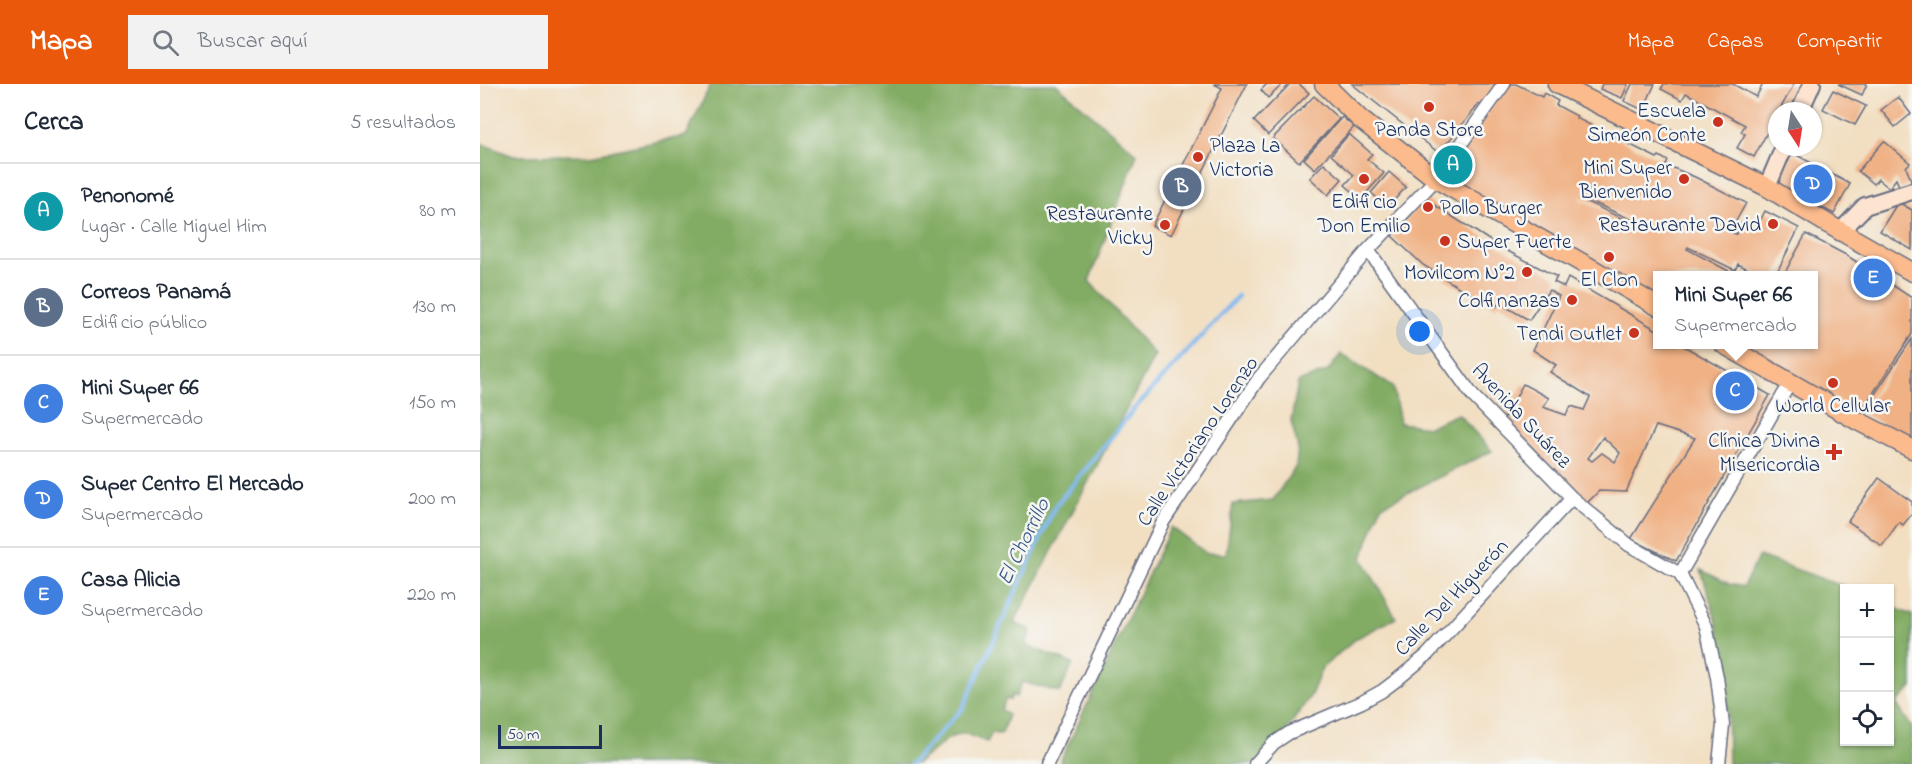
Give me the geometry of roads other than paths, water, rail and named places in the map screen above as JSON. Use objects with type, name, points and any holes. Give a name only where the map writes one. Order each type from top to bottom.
[{"type":"main road","points":[[1324,84],[1360,119],[1436,179],[1653,304]]},
{"type":"main road","points":[[1557,84],[1767,188],[1912,272]]},
{"type":"main road","points":[[1730,349],[1912,449]]},
{"type":"street","name":"Calle Victoriano Lorenzo","points":[[1047,764],[1163,522],[1259,378],[1368,250],[1436,179],[1504,84]]},
{"type":"street","points":[[1804,102],[1812,84]]},
{"type":"street","points":[[1767,188],[1781,156]]},
{"type":"street","points":[[1840,232],[1865,206],[1912,191]]},
{"type":"street","name":"Avenida Suárez","points":[[1368,250],[1473,396],[1572,498],[1629,545],[1680,574]]},
{"type":"street","points":[[1719,764],[1723,725],[1717,677],[1706,626],[1680,574],[1790,383]]},
{"type":"street","name":"Calle Del Higuerón","points":[[1255,764],[1274,743],[1289,733],[1382,691],[1427,655],[1572,498]]},
{"type":"waterway","name":"El Chorrillo","points":[[911,764],[963,708],[1054,508],[1134,409],[1238,296]]},
{"type":"place","name":"Panda Store","points":[[1429,107]]},
{"type":"place","name":"Escuela Simeón Conte","points":[[1718,122]]},
{"type":"place","name":"Plaza La Victoria","points":[[1198,157]]},
{"type":"place","name":"Penonomé","points":[[1453,165]]},
{"type":"place","name":"Edificio Don Emilio","points":[[1364,179]]},
{"type":"place","name":"Mini Super Bienvenido","points":[[1684,179]]},
{"type":"place","name":"Super Centro El Mercado","points":[[1813,184]]},
{"type":"place","name":"Correos Panamá","points":[[1182,187]]},
{"type":"place","name":"Pollo Burger","points":[[1428,207]]},
{"type":"place","name":"Restaurante David","points":[[1773,224]]},
{"type":"place","name":"Restaurante Vicky","points":[[1165,225]]},
{"type":"place","name":"Super Fuerte","points":[[1445,241]]},
{"type":"place","name":"El Clon","points":[[1609,257]]},
{"type":"place","name":"Movilcom N°2","points":[[1527,272]]},
{"type":"place","name":"Casa Alicia","points":[[1873,278]]},
{"type":"place","name":"Colfinanzas","points":[[1572,300]]},
{"type":"place","name":"Tendi Outlet","points":[[1634,333]]},
{"type":"place","name":"World Cellular","points":[[1833,383]]},
{"type":"place","name":"Mini Super 66","points":[[1735,391]]},
{"type":"place","name":"Clínica Divina Misericordia","points":[[1834,452]]}]
